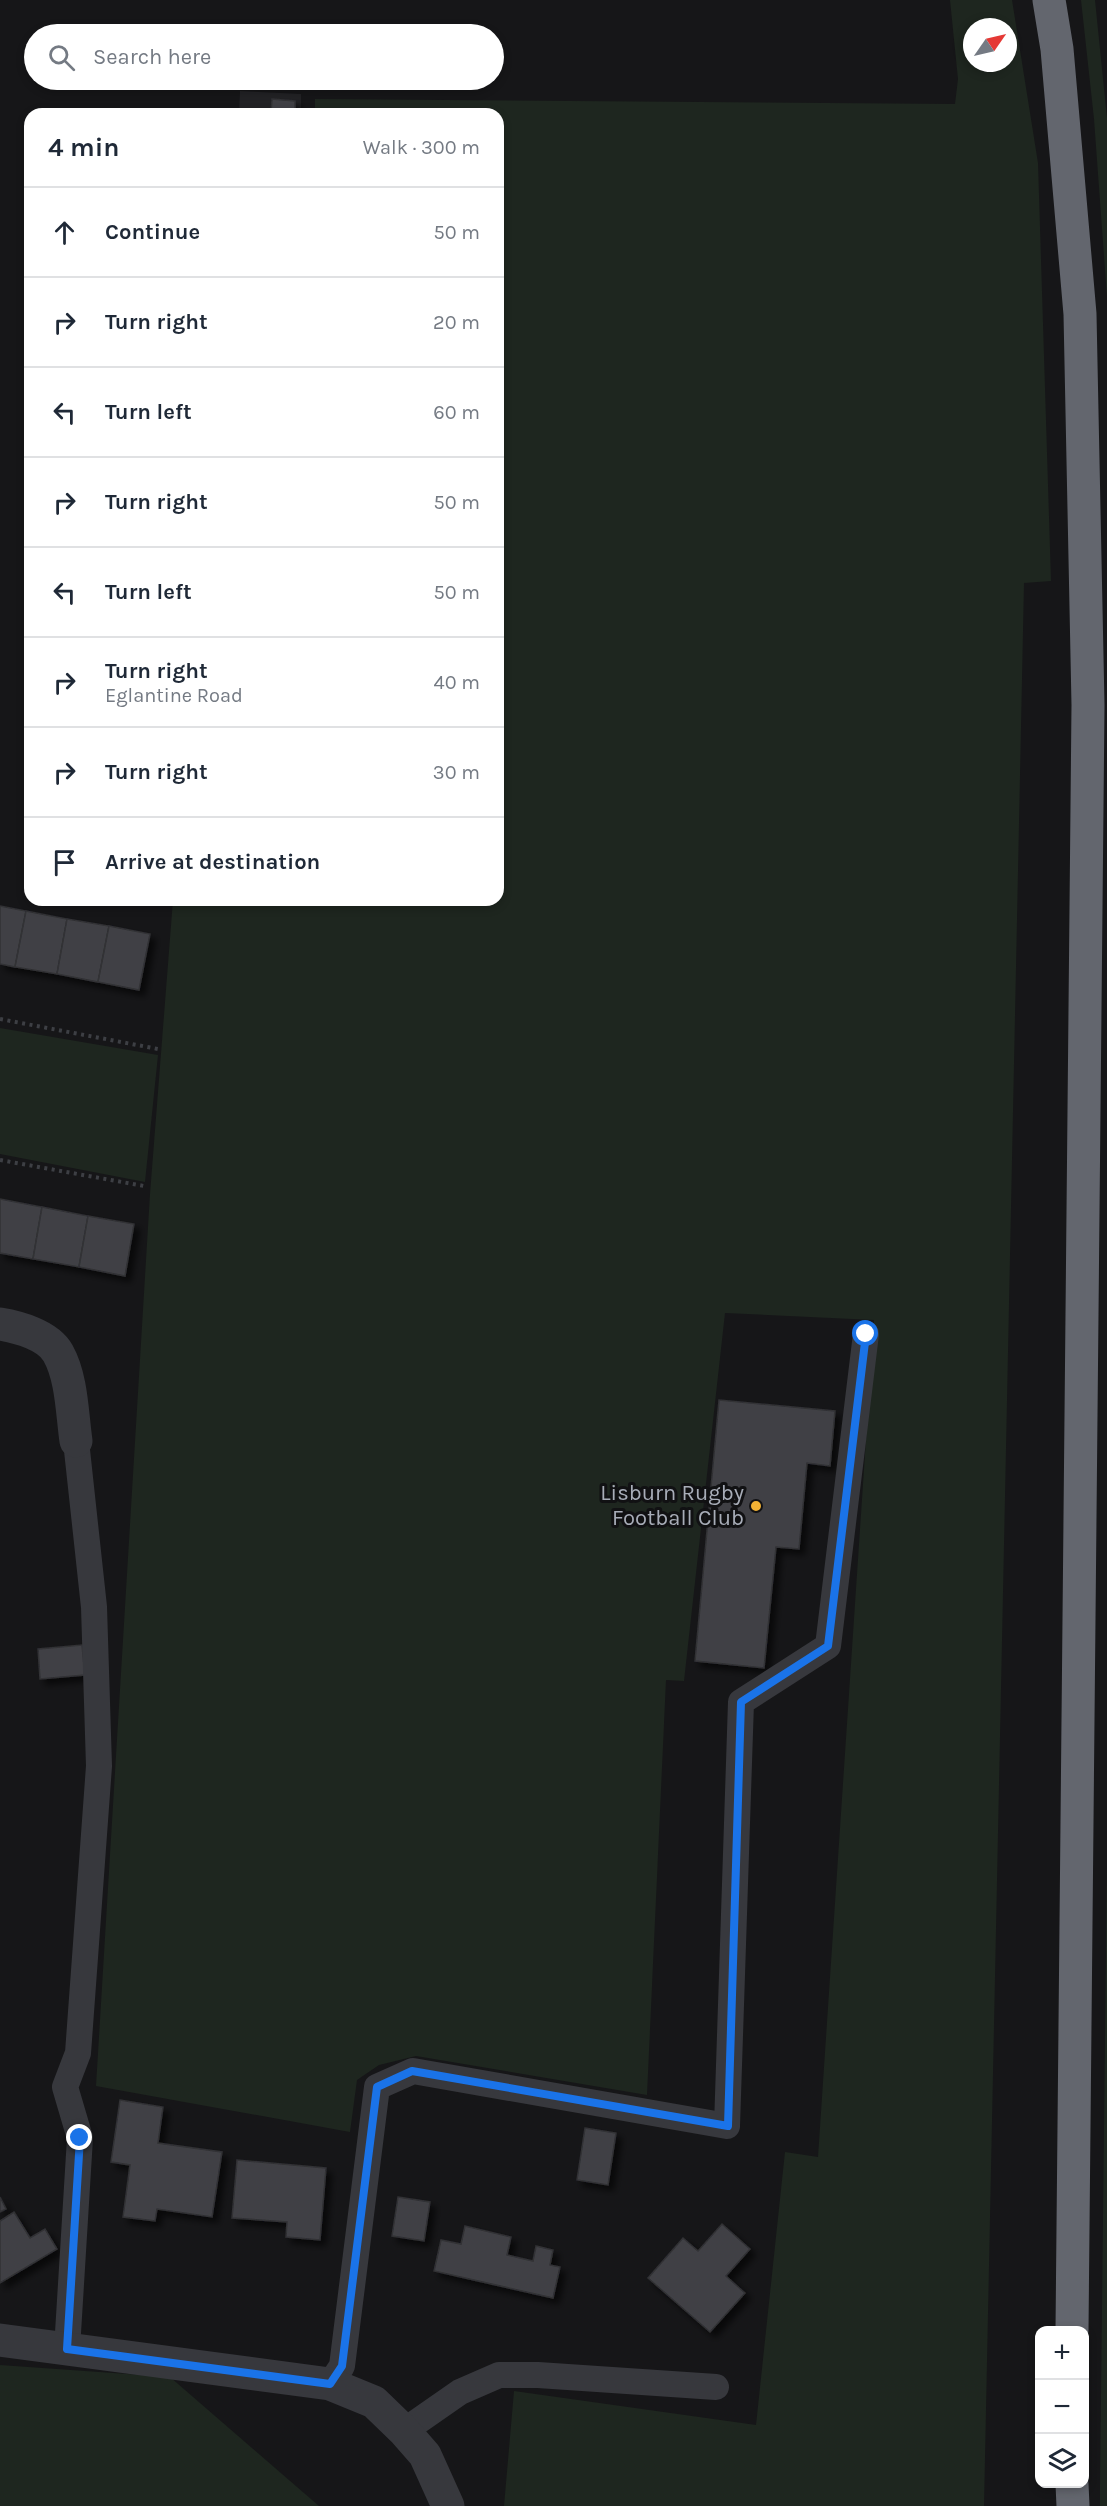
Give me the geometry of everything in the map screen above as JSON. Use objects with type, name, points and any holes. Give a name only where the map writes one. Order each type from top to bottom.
[{"type":"highway","points":[[1049,0],[1056,48],[1080,314],[1088,705],[1072,2326]]},
{"type":"highway","points":[[1072,2488],[1072,2506]]},
{"type":"street","points":[[0,1324],[26,1328],[57,1351],[68,1387],[76,1441]]},
{"type":"street","points":[[0,2340],[330,2384],[374,2402],[404,2431],[425,2455],[448,2506]]},
{"type":"lane","points":[[330,2384],[342,2366],[377,2087],[412,2071],[728,2126],[741,1702],[828,1646],[866,1334]]},
{"type":"lane","points":[[67,2349],[80,2138],[65,2087],[78,2053],[99,1766],[94,1607],[76,1441]]},
{"type":"lane","points":[[404,2431],[460,2392],[499,2375],[538,2375],[716,2387]]},
{"type":"path","points":[[0,1019],[158,1049]]},
{"type":"path","points":[[0,1160],[144,1186]]},
{"type":"shaded area","points":[[950,0],[1012,0],[1015,18],[963,18],[963,72],[1017,72],[1017,31],[1038,163],[1051,581],[1024,583],[984,2506],[504,2506],[514,2391],[756,2425],[785,2152],[818,2157],[874,1320],[725,1313],[684,1681],[666,1680],[647,2095],[416,2056],[379,2065],[357,2080],[350,2132],[96,2086],[150,1194],[173,906],[504,906],[504,108],[315,108],[315,99],[955,104],[958,79]]},
{"type":"shaded area","points":[[1081,0],[1095,0],[1107,118],[1107,297],[1094,119]]},
{"type":"shaded area","points":[[240,91],[301,94],[301,108],[239,108]]},
{"type":"shaded area","points":[[0,1028],[158,1055],[145,1182],[0,1154]]},
{"type":"shaded area","points":[[1107,1860],[1107,2506],[1100,2506],[1100,2486]]},
{"type":"shaded area","points":[[0,2365],[170,2377],[319,2506],[0,2506]]},
{"type":"building","points":[[272,99],[295,101],[295,108],[271,108]]},
{"type":"building","points":[[0,906],[26,911],[15,967],[0,964]]},
{"type":"building","points":[[26,911],[67,919],[57,974],[15,967]]},
{"type":"building","points":[[67,919],[109,926],[98,982],[57,974]]},
{"type":"building","points":[[109,926],[150,934],[139,990],[98,982]]},
{"type":"building","points":[[0,1199],[42,1207],[33,1259],[0,1253]]},
{"type":"building","points":[[42,1207],[88,1216],[79,1267],[33,1259]]},
{"type":"building","points":[[88,1216],[134,1224],[125,1276],[79,1267]]},
{"type":"building","name":"Lisburn Rugby Football Club","points":[[719,1400],[835,1411],[830,1466],[807,1463],[799,1549],[776,1547],[764,1668],[695,1661]]},
{"type":"building","points":[[82,1645],[85,1675],[40,1679],[38,1649]]},
{"type":"building","points":[[120,2100],[163,2107],[158,2143],[222,2152],[212,2217],[157,2209],[155,2221],[123,2217],[130,2165],[111,2162]]},
{"type":"building","points":[[585,2128],[616,2133],[608,2185],[577,2180]]},
{"type":"building","points":[[237,2160],[326,2168],[320,2240],[286,2237],[287,2222],[232,2218]]},
{"type":"building","points":[[0,2197],[6,2209],[0,2212]]},
{"type":"building","points":[[398,2197],[430,2202],[424,2241],[392,2236]]},
{"type":"building","points":[[14,2212],[30,2238],[45,2229],[57,2249],[0,2283],[0,2221]]},
{"type":"building","points":[[722,2224],[750,2249],[726,2276],[745,2293],[710,2332],[648,2278],[683,2238],[698,2251]]},
{"type":"building","points":[[465,2226],[511,2237],[507,2255],[533,2261],[536,2246],[553,2250],[550,2265],[560,2267],[553,2298],[434,2271],[441,2240],[461,2244]]},
{"type":"place","name":"Lisburn Rugby Football Club","points":[[756,1506]]},
{"type":"route","points":[[80,2138],[67,2349],[330,2384],[342,2366],[377,2087],[412,2071],[728,2126],[741,1702],[828,1646],[866,1334]]}]
